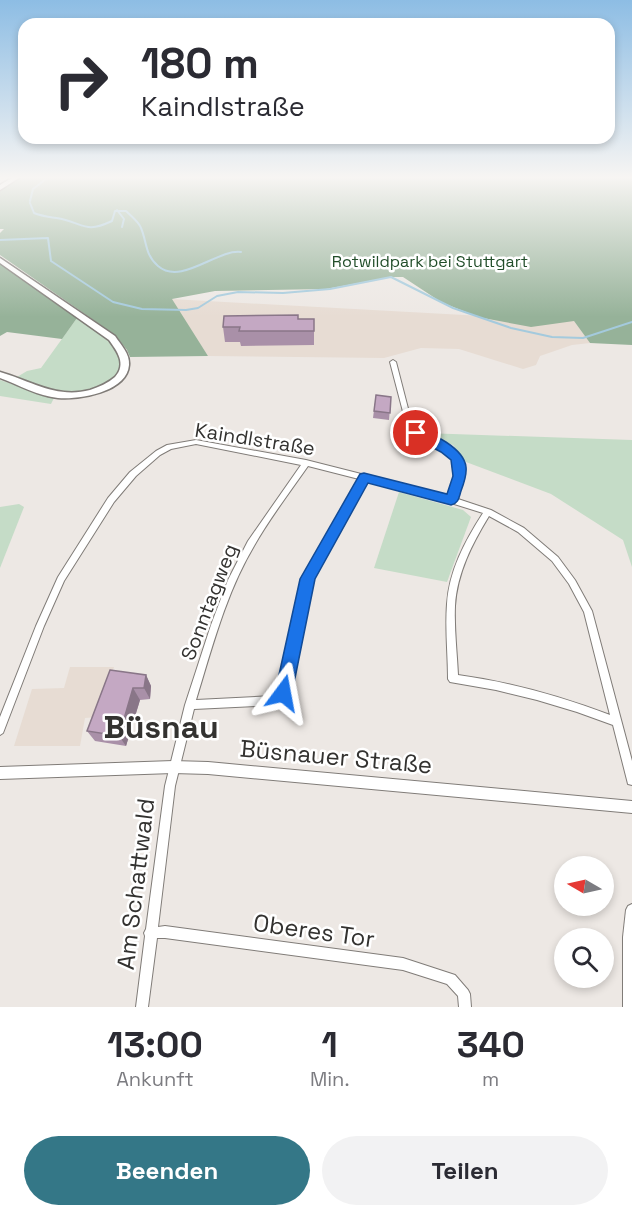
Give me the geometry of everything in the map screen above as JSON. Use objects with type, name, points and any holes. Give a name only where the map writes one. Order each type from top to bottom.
[{"type":"main road","points":[[0,260],[111,338],[123,351],[126,363],[124,371],[112,383],[95,392],[78,396],[52,394],[0,375]]},
{"type":"street","points":[[393,362],[409,425],[416,433],[446,449],[456,458],[460,466],[451,500]]},
{"type":"street","name":"Kaindlstraße","points":[[0,730],[40,626],[61,579],[111,500],[146,462],[170,447],[196,442],[306,463],[451,500],[488,512],[521,530],[538,543],[555,559],[572,582],[588,611],[632,780]]},
{"type":"street","name":"Sonntagweg","points":[[173,767],[215,625],[232,580],[251,543],[306,463]]},
{"type":"street","points":[[190,705],[275,700],[283,693],[308,579],[364,477]]},
{"type":"street","points":[[488,512],[466,552],[452,596],[453,679],[484,682],[548,697],[617,722]]},
{"type":"street","name":"Büsnauer Straße","points":[[0,773],[173,767],[632,807]]},
{"type":"street","name":"Am Schattwald","points":[[142,1007],[173,767]]},
{"type":"street","points":[[630,1001],[629,937],[632,910]]},
{"type":"street","name":"Oberes Tor","points":[[150,933],[165,932],[403,964],[451,979],[464,1000]]},
{"type":"shaded area","points":[[171,299],[574,321],[590,343],[572,345],[540,356],[536,365],[523,369],[459,349],[421,348],[384,358],[208,356]]},
{"type":"shaded area","points":[[70,667],[114,667],[98,717],[85,718],[80,746],[14,746],[32,689],[64,688]]},
{"type":"green space","name":"Rotwildpark bei Stuttgart","points":[[0,223],[632,223],[632,345],[590,343],[574,321],[531,327],[478,317],[441,302],[403,277],[391,277],[326,289],[215,291],[172,299],[208,356],[130,357],[115,335],[0,255],[0,233],[4,229],[0,229]]},
{"type":"green space","points":[[0,263],[77,318],[62,339],[7,332],[0,336]]},
{"type":"green space","points":[[77,318],[100,333],[116,348],[121,363],[119,371],[113,378],[97,388],[70,393],[49,389],[17,377],[27,371],[41,368]]},
{"type":"green space","points":[[0,380],[54,398],[51,404],[0,396]]},
{"type":"green space","points":[[424,433],[632,440],[632,567],[623,540],[551,494],[466,462],[453,445]]},
{"type":"green space","points":[[399,492],[463,510],[471,517],[447,582],[374,568]]},
{"type":"green space","points":[[19,504],[24,507],[0,568],[0,507]]},
{"type":"building","points":[[298,315],[298,319],[314,319],[314,331],[239,331],[240,327],[223,327],[224,316]]},
{"type":"building","points":[[376,395],[391,397],[390,413],[374,411]]},
{"type":"building","points":[[110,670],[146,675],[144,688],[133,688],[119,736],[87,731]]},
{"type":"waterway","points":[[75,223],[91,227],[108,223]]},
{"type":"waterway","points":[[122,227],[123,223]]},
{"type":"waterway","points":[[138,223],[154,262],[167,271],[188,270],[221,256],[241,252]]},
{"type":"waterway","points":[[0,240],[48,238],[51,261],[113,302],[142,309],[186,310],[198,308],[217,296],[238,292],[283,293],[330,289],[391,277],[453,308],[511,328],[552,337],[583,338],[632,322]]},
{"type":"district","name":"Büsnau","points":[[161,727]]},
{"type":"route","points":[[283,693],[308,579],[364,477],[451,500],[459,476],[460,466],[456,458],[446,449],[416,433]]}]
